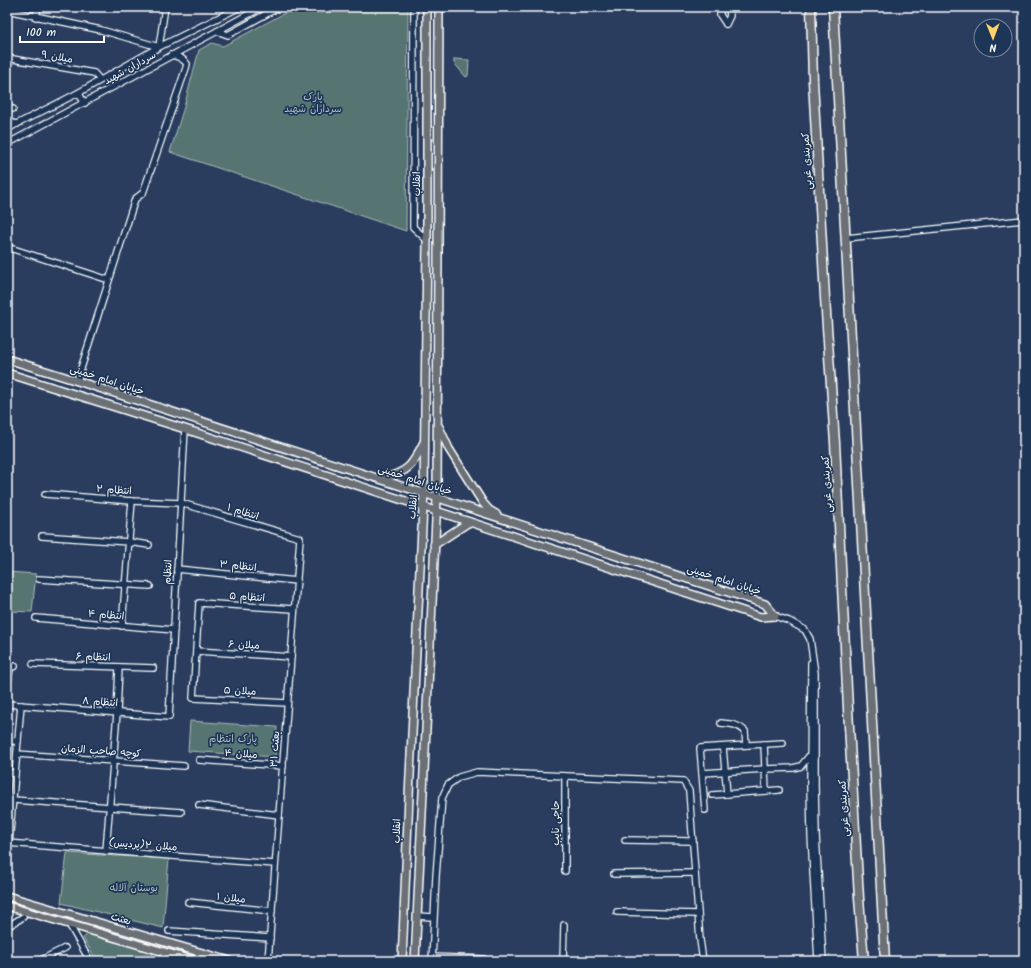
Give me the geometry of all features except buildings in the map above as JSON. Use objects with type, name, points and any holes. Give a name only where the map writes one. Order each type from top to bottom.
[{"type":"highway","name":"کمربندی غربی","points":[[811,7],[813,81],[824,298],[835,443],[848,709],[864,961]]},
{"type":"highway","points":[[833,7],[885,961]]},
{"type":"main road","name":"انقلاب","points":[[402,961],[424,494],[427,240],[427,7]]},
{"type":"main road","points":[[415,961],[435,511],[437,498],[439,7]]},
{"type":"main road","name":"خیابان امام خمینی","points":[[7,359],[765,604],[775,616]]},
{"type":"main road","points":[[7,372],[761,617],[775,616]]},
{"type":"main road","points":[[61,389],[65,377]]},
{"type":"main road","points":[[437,421],[449,449],[483,503],[489,510],[505,520]]},
{"type":"main road","points":[[380,479],[396,476],[407,470],[415,460],[425,440]]},
{"type":"main road","points":[[434,545],[469,522]]},
{"type":"main road","points":[[422,532],[434,533]]},
{"type":"main road","points":[[409,796],[423,797]]},
{"type":"main road","name":"بعثت","points":[[7,896],[230,961]]},
{"type":"main road","name":"بعثت","points":[[7,906],[195,961]]},
{"type":"street","points":[[36,17],[38,7]]},
{"type":"street","points":[[7,10],[101,30],[159,47],[164,7]]},
{"type":"street","name":"سرداران شهید","points":[[7,130],[78,93],[159,47],[240,7]]},
{"type":"street","name":"سرداران شهید","points":[[7,144],[262,7]]},
{"type":"street","points":[[217,31],[228,35],[279,7]]},
{"type":"street","points":[[414,7],[413,227],[427,240]]},
{"type":"street","points":[[720,7],[720,15],[726,24],[730,16],[729,7]]},
{"type":"street","points":[[78,381],[135,199],[143,193],[186,68],[187,64],[184,60],[179,56],[171,55]]},
{"type":"street","name":"میلان ۹","points":[[7,58],[94,73],[100,80]]},
{"type":"street","points":[[78,93],[84,103]]},
{"type":"street","points":[[7,122],[16,124]]},
{"type":"street","points":[[846,238],[1024,220]]},
{"type":"street","points":[[7,247],[109,280]]},
{"type":"street","name":"انتظام","points":[[169,717],[185,429]]},
{"type":"street","name":"انتظام ۲","points":[[45,494],[132,501],[181,503]]},
{"type":"street","points":[[122,626],[132,501]]},
{"type":"street","name":"انتظام ۱","points":[[181,503],[300,538]]},
{"type":"street","points":[[42,536],[129,542],[149,545]]},
{"type":"street","name":"بعثت ۳۱","points":[[268,961],[300,538]]},
{"type":"street","name":"انتظام ۳","points":[[177,569],[297,582]]},
{"type":"street","points":[[39,579],[150,586]]},
{"type":"street","name":"انتظام ۵","points":[[196,651],[199,603],[294,609]]},
{"type":"street","points":[[775,616],[789,621],[805,630],[810,638],[815,673],[816,835],[823,961]]},
{"type":"street","name":"انتظام ۴","points":[[36,618],[174,630]]},
{"type":"street","name":"میلان ۶","points":[[196,651],[291,657]]},
{"type":"street","name":"میلان ۵","points":[[196,651],[193,698],[287,703]]},
{"type":"street","points":[[811,651],[811,835],[818,961]]},
{"type":"street","name":"انتظام ۶","points":[[33,664],[153,668]]},
{"type":"street","points":[[7,690],[10,668],[15,666]]},
{"type":"street","points":[[106,851],[114,761],[119,667]]},
{"type":"street","name":"انتظام ۸","points":[[7,704],[169,717]]},
{"type":"street","points":[[8,844],[10,806],[13,800],[21,705]]},
{"type":"street","points":[[721,723],[732,724],[745,731],[746,745]]},
{"type":"street","points":[[7,741],[18,741]]},
{"type":"street","points":[[705,810],[700,748],[783,743]]},
{"type":"street","points":[[764,744],[766,791]]},
{"type":"street","points":[[723,747],[727,794]]},
{"type":"street","name":"کوچه صاحب الزمان","points":[[17,754],[184,766]]},
{"type":"street","points":[[702,773],[801,766],[810,755]]},
{"type":"street","name":"میلان ۴","points":[[199,760],[282,766]]},
{"type":"street","points":[[483,959],[432,959],[433,917],[442,798],[448,785],[459,777],[477,772],[683,781],[689,791],[703,961]]},
{"type":"street","points":[[7,773],[15,773]]},
{"type":"street","name":"حاجی نایب","points":[[565,776],[565,871]]},
{"type":"street","points":[[712,795],[779,790]]},
{"type":"street","points":[[13,800],[181,812]]},
{"type":"street","points":[[199,805],[279,815]]},
{"type":"street","points":[[625,840],[693,841]]},
{"type":"street","name":"میلان ۲(پردیس)","points":[[8,844],[275,864]]},
{"type":"street","points":[[614,874],[695,873]]},
{"type":"street","name":"میلان ۱","points":[[188,902],[272,911]]},
{"type":"street","points":[[617,912],[698,914]]},
{"type":"street","points":[[417,916],[433,917]]},
{"type":"street","points":[[7,927],[23,917]]},
{"type":"street","points":[[69,924],[90,961]]},
{"type":"street","points":[[563,961],[564,925]]},
{"type":"street","points":[[168,931],[270,938]]},
{"type":"street","points":[[39,961],[65,948]]},
{"type":"street","points":[[158,961],[170,954]]},
{"type":"green space","name":"پارک سرداران شهید","points":[[296,7],[408,7],[406,231],[170,152],[199,50],[212,43],[223,46]]},
{"type":"green space","points":[[454,59],[469,60],[468,76],[466,77],[454,63]]},
{"type":"green space","points":[[7,572],[36,574],[32,612],[7,611]]},
{"type":"green space","name":"پارک انتظام","points":[[190,721],[277,727],[275,757],[188,751]]},
{"type":"green space","name":"بوستان آلاله","points":[[67,853],[169,859],[163,928],[61,903]]},
{"type":"green space","points":[[88,934],[152,953],[153,955],[143,961],[97,961],[83,938]]}]
